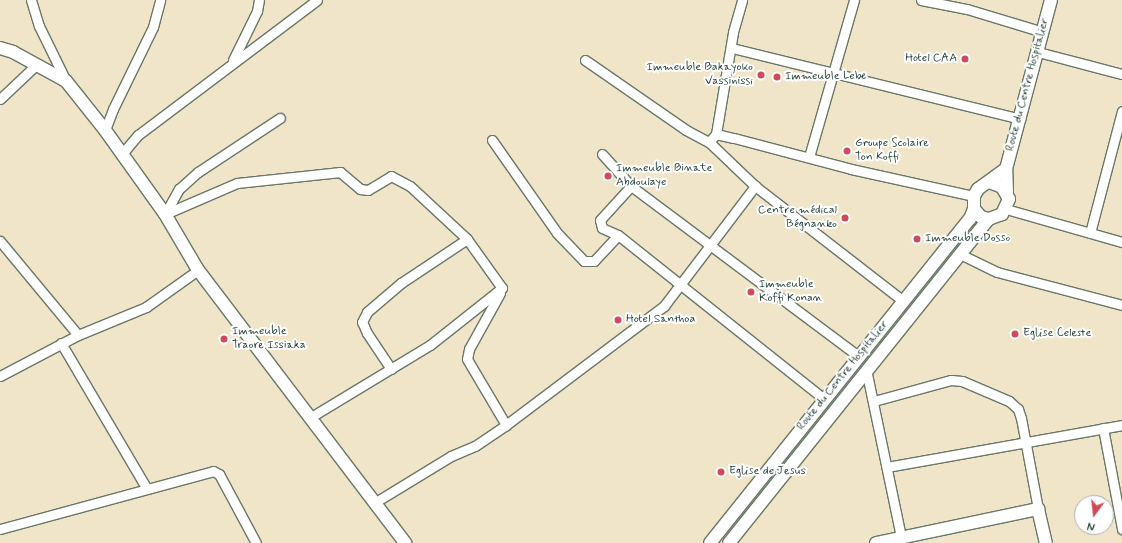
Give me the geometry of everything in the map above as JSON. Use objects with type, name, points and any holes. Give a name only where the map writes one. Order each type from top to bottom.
[{"type":"street","points":[[31,0],[40,26],[66,81],[105,130],[121,155],[165,214],[198,270],[311,417],[405,543]]},
{"type":"street","points":[[105,130],[153,27],[160,0]]},
{"type":"street","points":[[231,63],[257,11],[259,0]]},
{"type":"street","points":[[121,155],[138,135],[231,63],[318,0]]},
{"type":"street","points":[[708,142],[716,134],[742,0]]},
{"type":"street","points":[[809,157],[835,73],[854,0]]},
{"type":"street","points":[[921,0],[967,9],[1043,32]]},
{"type":"street","name":"Route du Centre Hospitalier","points":[[1007,192],[1006,169],[1051,0]]},
{"type":"street","points":[[0,48],[37,64],[66,81]]},
{"type":"street","points":[[732,48],[1020,119]]},
{"type":"street","points":[[1038,52],[1122,74]]},
{"type":"street","points":[[585,60],[686,130],[708,142],[755,186],[903,301]]},
{"type":"street","points":[[0,98],[37,64]]},
{"type":"street","points":[[1090,233],[1122,111]]},
{"type":"street","points":[[165,214],[179,189],[198,172],[280,118]]},
{"type":"street","points":[[716,134],[851,169],[974,196]]},
{"type":"street","points":[[492,140],[557,233],[584,261],[594,261],[618,235]]},
{"type":"street","points":[[602,154],[631,186],[858,356]]},
{"type":"street","name":"Route du Centre Hospitalier","points":[[989,182],[1006,169]]},
{"type":"street","points":[[165,214],[237,183],[340,172],[360,189],[368,190],[391,176],[402,180],[466,239],[502,288]]},
{"type":"street","points":[[989,182],[998,185],[1007,192],[1006,209],[1002,214],[989,219],[974,210],[974,196],[978,189],[989,182]]},
{"type":"street","points":[[631,186],[600,220],[602,228],[618,235],[824,399]]},
{"type":"street","points":[[374,503],[451,456],[475,446],[506,425],[633,331],[664,306],[682,285],[709,244],[755,186]]},
{"type":"street","points":[[1006,209],[1122,242]]},
{"type":"street","name":"Route du Centre Hospitalier","points":[[710,543],[858,356],[970,219],[974,210]]},
{"type":"street","name":"Route du Centre Hospitalier","points":[[729,543],[867,374],[989,219]]},
{"type":"street","points":[[391,369],[367,333],[362,322],[367,312],[401,283],[466,239]]},
{"type":"street","points":[[0,241],[78,335]]},
{"type":"street","points":[[962,254],[997,272],[1122,305]]},
{"type":"street","points":[[0,376],[78,335],[146,308],[198,270]]},
{"type":"street","points":[[311,417],[430,345],[502,288]]},
{"type":"street","points":[[502,288],[469,349],[467,359],[470,367],[506,425]]},
{"type":"street","points":[[61,343],[147,489]]},
{"type":"street","points":[[867,374],[874,401],[901,537]]},
{"type":"street","points":[[874,401],[940,382],[962,381],[1009,401],[1018,410],[1046,543]]},
{"type":"street","points":[[886,467],[1025,441],[1122,425]]},
{"type":"street","points":[[1103,428],[1122,529]]},
{"type":"street","points":[[0,529],[216,472],[256,543]]},
{"type":"street","points":[[876,543],[1038,509]]},
{"type":"place","name":"Hotel CAA","points":[[965,59]]},
{"type":"place","name":"Immeuble Bakayoko Vassinissi","points":[[761,75]]},
{"type":"place","name":"Immeuble Lebe","points":[[777,77]]},
{"type":"place","name":"Groupe Scolaire Ton Koffi","points":[[847,151]]},
{"type":"place","name":"Immeuble Binate Abdoulaye","points":[[608,176]]},
{"type":"place","name":"Centre médical Bégnanko","points":[[845,218]]},
{"type":"place","name":"Immeuble Dosso","points":[[917,239]]},
{"type":"place","name":"Immeuble Koffi Konan","points":[[751,292]]},
{"type":"place","name":"Hotel Santhoa","points":[[618,320]]},
{"type":"place","name":"Eglise Celeste","points":[[1015,334]]},
{"type":"place","name":"Immeuble Traore Issiaka","points":[[224,339]]},
{"type":"place","name":"Eglise de Jesus","points":[[721,472]]}]
